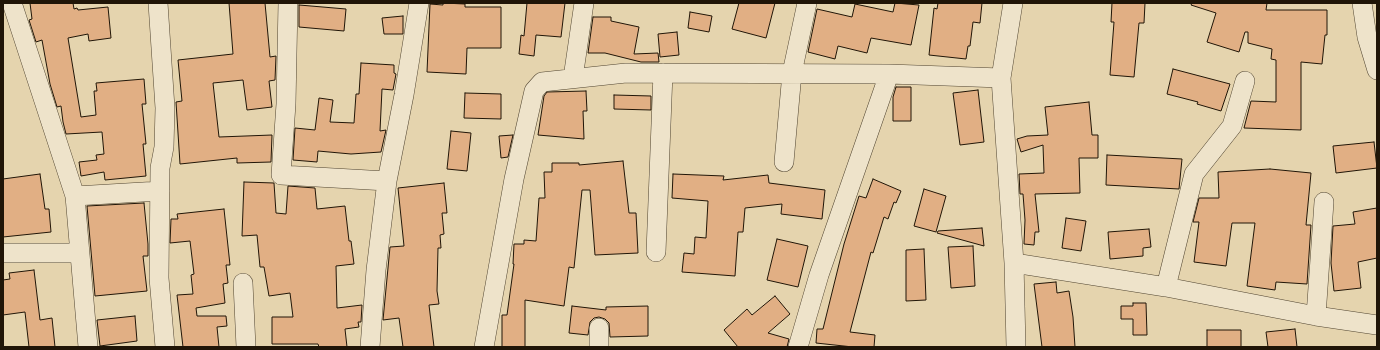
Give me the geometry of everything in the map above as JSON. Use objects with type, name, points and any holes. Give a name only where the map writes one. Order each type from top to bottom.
[{"type":"street","points":[[12,3],[75,196],[79,254],[82,263],[88,347]]},
{"type":"street","points":[[158,3],[165,108],[164,147],[160,168],[159,278],[165,347]]},
{"type":"street","points":[[288,3],[286,104],[281,175],[387,181]]},
{"type":"street","points":[[370,347],[376,270],[387,181],[404,95],[419,3]]},
{"type":"street","points":[[573,78],[584,3]]},
{"type":"street","points":[[784,162],[792,73],[807,3]]},
{"type":"street","points":[[1013,3],[1001,78],[1014,263],[1016,347]]},
{"type":"street","points":[[1362,3],[1367,37],[1377,70]]},
{"type":"street","points":[[484,347],[514,179],[534,91],[542,82],[626,73],[889,74],[1001,78]]},
{"type":"street","points":[[656,252],[663,73]]},
{"type":"street","points":[[798,347],[819,275],[889,74]]},
{"type":"street","points":[[1166,287],[1194,174],[1232,126],[1245,81]]},
{"type":"street","points":[[75,196],[160,191]]},
{"type":"street","points":[[1316,316],[1324,202]]},
{"type":"street","points":[[3,253],[79,254]]},
{"type":"street","points":[[1014,263],[1166,287],[1316,316],[1377,325]]},
{"type":"street","points":[[243,283],[246,347]]},
{"type":"building","points":[[30,3],[73,3],[74,9],[77,8],[78,10],[108,7],[111,38],[89,41],[88,34],[68,38],[81,117],[96,115],[94,91],[97,91],[96,83],[144,79],[146,104],[142,104],[146,144],[143,144],[146,176],[105,180],[104,172],[81,176],[79,162],[97,160],[96,155],[104,154],[102,132],[66,134],[61,106],[57,107],[50,84],[42,40],[36,42],[29,20],[32,19]]},
{"type":"building","points":[[229,3],[265,3],[270,57],[276,56],[275,80],[269,81],[272,107],[247,110],[243,80],[213,83],[219,137],[272,135],[271,162],[237,163],[237,158],[180,164],[176,102],[182,101],[178,60],[233,54]]},
{"type":"building","points":[[443,3],[465,4],[465,7],[501,7],[501,48],[467,48],[466,74],[427,72],[430,4],[443,5]]},
{"type":"building","points":[[527,3],[565,3],[561,37],[536,35],[534,56],[519,54],[521,35],[524,36]]},
{"type":"building","points":[[739,3],[775,3],[766,38],[732,29]]},
{"type":"building","points":[[895,3],[919,5],[911,45],[871,38],[867,53],[838,46],[835,59],[808,52],[817,9],[852,17],[855,4],[893,12]]},
{"type":"building","points":[[938,3],[982,3],[980,23],[973,22],[970,46],[968,46],[966,59],[929,55],[934,8],[937,9]]},
{"type":"building","points":[[1112,3],[1145,3],[1144,23],[1139,23],[1134,77],[1110,75],[1114,22],[1111,22]]},
{"type":"building","points":[[1192,3],[1267,3],[1266,10],[1327,10],[1327,35],[1325,35],[1322,64],[1301,62],[1301,130],[1244,128],[1251,101],[1276,102],[1276,60],[1271,59],[1272,49],[1248,43],[1248,32],[1245,32],[1239,52],[1207,42],[1216,13],[1191,5]]},
{"type":"building","points":[[299,5],[346,9],[344,31],[299,27]]},
{"type":"building","points":[[690,12],[712,16],[709,32],[688,28]]},
{"type":"building","points":[[403,16],[403,34],[384,34],[382,18]]},
{"type":"building","points":[[593,17],[611,17],[611,21],[639,27],[634,54],[658,53],[659,62],[641,62],[605,53],[588,53]]},
{"type":"building","points":[[677,32],[679,55],[660,57],[658,34]]},
{"type":"building","points":[[361,63],[394,65],[394,73],[396,74],[393,90],[382,89],[380,131],[386,130],[381,152],[351,154],[318,151],[317,162],[293,160],[295,128],[315,130],[319,98],[333,100],[330,122],[354,123],[356,94],[359,94]]},
{"type":"building","points":[[1173,69],[1230,84],[1221,111],[1197,104],[1198,102],[1167,94]]},
{"type":"building","points":[[896,87],[911,87],[911,121],[893,121],[893,97]]},
{"type":"building","points":[[978,90],[984,142],[960,145],[953,93]]},
{"type":"building","points":[[586,91],[587,111],[583,111],[584,139],[538,135],[544,96],[547,92]]},
{"type":"building","points":[[465,93],[501,94],[501,119],[464,118]]},
{"type":"building","points":[[614,95],[651,96],[651,110],[614,109]]},
{"type":"building","points":[[1089,102],[1092,135],[1098,135],[1098,158],[1079,158],[1080,193],[1035,194],[1039,232],[1035,232],[1034,245],[1024,244],[1025,220],[1023,194],[1020,194],[1019,174],[1044,173],[1043,145],[1021,152],[1017,139],[1027,136],[1048,135],[1045,107]]},
{"type":"building","points":[[451,131],[471,133],[467,171],[447,169]]},
{"type":"building","points":[[513,135],[508,157],[501,158],[499,136]]},
{"type":"building","points":[[1374,142],[1377,168],[1336,173],[1333,146]]},
{"type":"building","points":[[1107,155],[1182,159],[1179,189],[1106,185]]},
{"type":"building","points":[[623,161],[629,213],[636,213],[638,253],[595,255],[590,190],[582,190],[574,268],[569,267],[564,306],[525,300],[525,347],[502,347],[502,315],[507,315],[514,264],[514,244],[524,244],[524,240],[536,241],[539,198],[545,198],[544,172],[552,172],[552,163],[579,163],[579,165]]},
{"type":"building","points":[[1270,169],[1311,173],[1306,225],[1311,225],[1307,284],[1276,282],[1275,290],[1247,286],[1255,223],[1232,223],[1226,266],[1194,262],[1199,222],[1193,222],[1199,198],[1219,198],[1218,172]]},
{"type":"building","points":[[40,174],[45,209],[49,209],[51,232],[3,237],[3,179]]},
{"type":"building","points":[[673,174],[724,176],[723,180],[768,175],[769,183],[825,190],[822,219],[781,214],[782,204],[745,208],[743,232],[738,232],[735,276],[682,272],[684,253],[694,254],[695,237],[706,238],[708,201],[672,198]]},
{"type":"building","points":[[873,179],[901,191],[896,203],[894,202],[888,219],[884,217],[873,253],[871,252],[850,332],[875,335],[874,347],[853,347],[816,343],[817,329],[823,329],[844,244],[859,196],[866,198]]},
{"type":"building","points":[[244,182],[274,183],[276,213],[286,214],[288,186],[315,188],[317,209],[345,206],[349,241],[351,241],[354,264],[336,266],[337,308],[362,305],[361,322],[358,322],[359,327],[345,329],[347,347],[319,347],[318,344],[272,344],[272,317],[293,317],[290,293],[269,296],[264,267],[260,267],[257,235],[242,236]]},
{"type":"building","points":[[444,183],[447,213],[442,213],[444,234],[440,235],[441,248],[438,248],[437,291],[439,304],[429,305],[434,347],[403,347],[399,318],[383,320],[390,247],[404,246],[398,188]]},
{"type":"building","points":[[924,189],[946,196],[936,232],[914,226]]},
{"type":"building","points":[[144,203],[148,256],[143,256],[147,291],[95,296],[87,206]]},
{"type":"building","points":[[1377,208],[1377,258],[1358,262],[1361,288],[1334,291],[1331,263],[1333,226],[1355,224],[1353,212]]},
{"type":"building","points":[[224,209],[230,265],[226,265],[228,283],[223,284],[225,303],[196,308],[197,316],[226,316],[227,326],[217,327],[219,347],[183,347],[177,295],[193,294],[191,275],[194,274],[190,241],[170,243],[171,219],[178,219],[177,214]]},
{"type":"building","points":[[1066,218],[1086,221],[1081,251],[1062,248]]},
{"type":"building","points":[[982,228],[984,246],[937,233],[938,231]]},
{"type":"building","points":[[1149,229],[1151,247],[1143,248],[1143,256],[1110,259],[1108,232]]},
{"type":"building","points":[[777,239],[808,246],[798,287],[767,280]]},
{"type":"building","points":[[973,246],[975,286],[951,288],[948,247]]},
{"type":"building","points":[[924,249],[926,300],[906,301],[906,250]]},
{"type":"building","points":[[34,270],[40,320],[52,318],[55,347],[29,347],[25,312],[3,315],[3,280],[10,279],[9,273]]},
{"type":"building","points":[[1056,282],[1057,293],[1069,291],[1073,317],[1075,347],[1042,347],[1034,284]]},
{"type":"building","points":[[775,296],[790,314],[768,333],[789,339],[787,347],[738,347],[724,330],[747,309],[752,315]]},
{"type":"building","points":[[1133,303],[1146,303],[1147,335],[1133,335],[1133,319],[1121,319],[1121,306],[1133,306]]},
{"type":"building","points":[[572,306],[606,310],[606,307],[648,306],[648,336],[610,337],[609,323],[605,319],[599,317],[594,318],[590,322],[588,335],[569,333]]},
{"type":"building","points":[[135,316],[137,341],[100,346],[97,320]]},
{"type":"building","points":[[1295,329],[1297,347],[1268,347],[1266,332]]},
{"type":"building","points":[[1207,330],[1241,330],[1241,347],[1207,347]]}]
